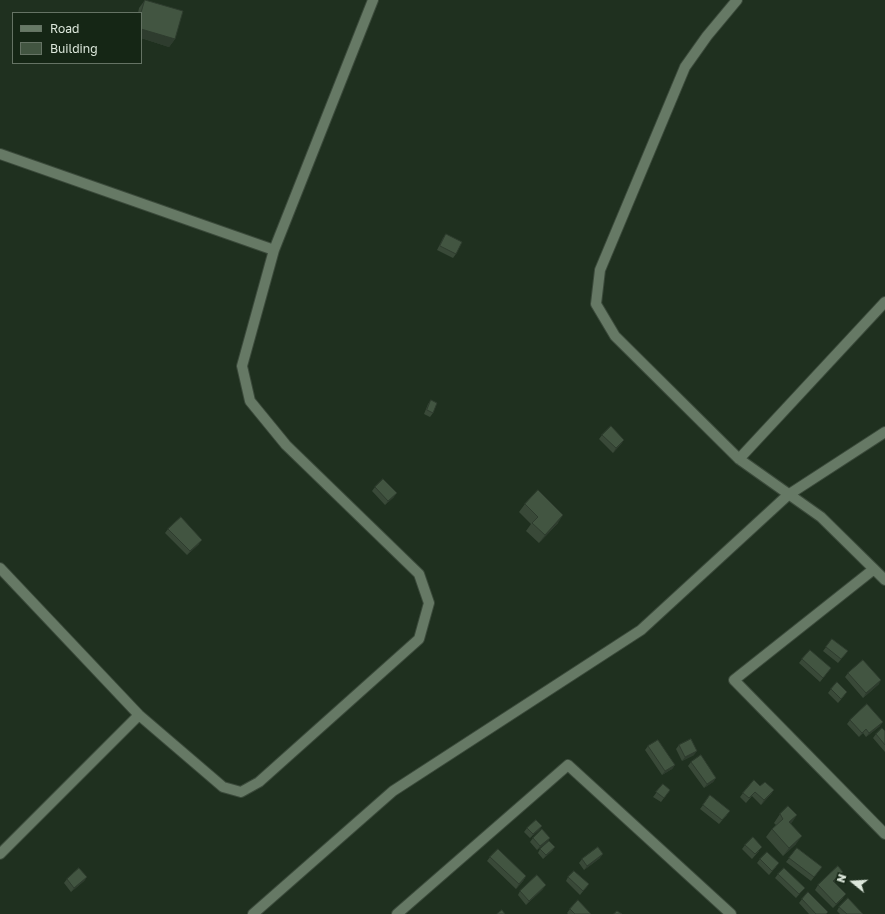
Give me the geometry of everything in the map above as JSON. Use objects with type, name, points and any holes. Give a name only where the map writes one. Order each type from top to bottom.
[{"type":"street","points":[[0,568],[139,715],[223,787],[241,792],[259,782],[419,639],[429,603],[419,574],[286,445],[250,401],[242,366],[274,250],[373,0]]},
{"type":"street","points":[[737,0],[706,36],[685,68],[600,270],[596,304],[614,336],[739,459],[821,517],[885,580]]},
{"type":"street","points":[[0,154],[274,250]]},
{"type":"street","points":[[739,459],[885,302]]},
{"type":"street","points":[[253,914],[393,791],[641,630],[788,495],[885,432]]},
{"type":"street","points":[[874,569],[734,680],[885,834]]},
{"type":"street","points":[[0,854],[139,715]]},
{"type":"street","points":[[397,914],[568,765],[731,914]]},
{"type":"building","points":[[145,0],[183,11],[175,39],[142,29],[141,12]]},
{"type":"building","points":[[446,234],[462,242],[456,254],[440,246]]},
{"type":"building","points":[[431,400],[437,403],[433,413],[427,410]]},
{"type":"building","points":[[611,426],[624,440],[616,448],[602,435]]},
{"type":"building","points":[[383,479],[397,493],[388,501],[375,487]]},
{"type":"building","points":[[538,490],[563,515],[545,535],[532,523],[538,517],[525,504]]},
{"type":"building","points":[[181,517],[202,540],[190,551],[168,529]]},
{"type":"building","points":[[832,639],[848,651],[841,659],[826,647]]},
{"type":"building","points":[[810,650],[831,668],[823,678],[802,659]]},
{"type":"building","points":[[863,660],[881,680],[866,693],[848,673]]},
{"type":"building","points":[[837,682],[847,692],[841,699],[831,689]]},
{"type":"building","points":[[867,704],[883,722],[869,733],[866,729],[862,733],[850,720]]},
{"type":"building","points":[[882,728],[885,731],[885,745],[876,734]]},
{"type":"building","points":[[691,739],[697,751],[685,757],[679,745]]},
{"type":"building","points":[[658,740],[675,765],[665,771],[648,746]]},
{"type":"building","points":[[701,755],[716,778],[707,784],[691,762]]},
{"type":"building","points":[[754,780],[760,786],[765,782],[774,790],[764,800],[755,792],[749,798],[743,793]]},
{"type":"building","points":[[663,784],[670,790],[664,798],[656,792]]},
{"type":"building","points":[[710,795],[730,811],[722,820],[703,805]]},
{"type":"building","points":[[788,806],[797,815],[789,822],[802,836],[789,848],[772,829],[783,819],[780,814]]},
{"type":"building","points":[[536,820],[542,826],[533,834],[527,828]]},
{"type":"building","points":[[542,829],[550,838],[540,846],[533,838]]},
{"type":"building","points":[[753,837],[762,847],[755,854],[745,845]]},
{"type":"building","points":[[549,841],[555,847],[546,855],[540,849]]},
{"type":"building","points":[[598,847],[603,854],[587,866],[582,859]]},
{"type":"building","points":[[797,848],[822,867],[814,877],[789,858]]},
{"type":"building","points":[[498,849],[526,876],[519,884],[490,857]]},
{"type":"building","points":[[767,852],[779,863],[772,871],[760,859]]},
{"type":"building","points":[[838,866],[843,872],[833,881],[846,894],[836,904],[818,885]]},
{"type":"building","points":[[79,868],[87,877],[74,888],[67,879]]},
{"type":"building","points":[[784,868],[805,888],[799,894],[778,874]]},
{"type":"building","points":[[574,871],[589,884],[583,891],[568,877]]},
{"type":"building","points":[[537,875],[546,885],[529,901],[520,891]]},
{"type":"building","points":[[808,892],[828,912],[826,914],[816,914],[802,899]]},
{"type":"building","points":[[848,898],[863,914],[847,914],[839,907]]},
{"type":"building","points":[[578,900],[591,914],[575,914],[570,909]]},
{"type":"building","points":[[502,910],[505,914],[497,914]]},
{"type":"building","points":[[617,911],[622,914],[614,914]]}]
